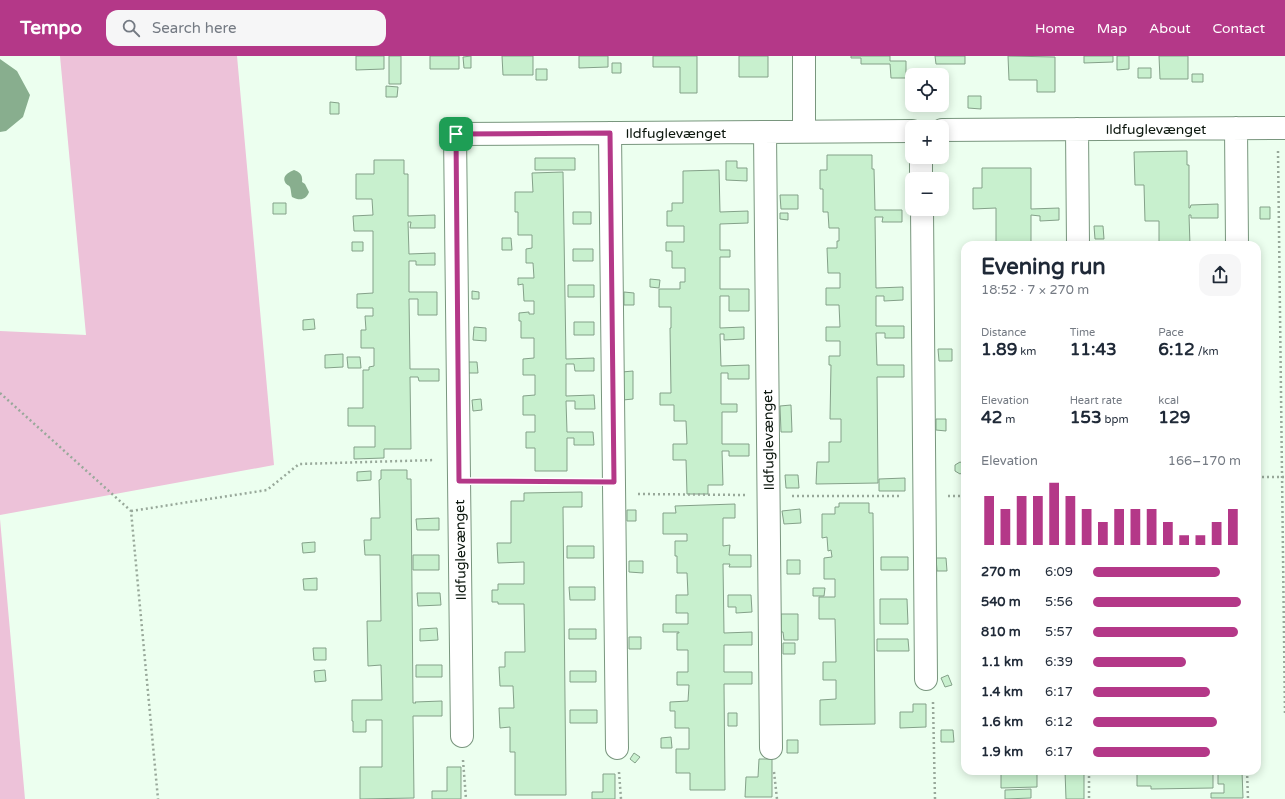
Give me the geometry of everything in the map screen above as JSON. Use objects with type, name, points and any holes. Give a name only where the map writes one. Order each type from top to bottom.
[{"type":"street","points":[[804,56],[804,132]]},
{"type":"street","points":[[1236,128],[1237,241]]},
{"type":"street","name":"Ildfuglevænget","points":[[949,130],[1282,128]]},
{"type":"street","points":[[1077,130],[1078,241]]},
{"type":"street","name":"Ildfuglevænget","points":[[462,736],[456,134],[905,131]]},
{"type":"street","name":"Ildfuglevænget","points":[[765,132],[771,748]]},
{"type":"street","name":"Ildfuglevænget","points":[[610,133],[617,748]]},
{"type":"street","points":[[922,216],[926,679]]},
{"type":"path","points":[[1282,128],[1285,716]]},
{"type":"path","points":[[0,393],[131,511],[158,799]]},
{"type":"path","points":[[131,511],[267,490],[299,464],[459,459]]},
{"type":"path","points":[[1261,477],[1284,477]]},
{"type":"path","points":[[459,481],[614,482]]},
{"type":"path","points":[[926,679],[932,693],[935,799]]},
{"type":"path","points":[[462,736],[466,799]]},
{"type":"path","points":[[617,748],[621,799]]},
{"type":"path","points":[[771,748],[777,799]]},
{"type":"path","points":[[1089,775],[1089,799]]},
{"type":"path","points":[[1247,775],[1248,799]]},
{"type":"shaded area","points":[[60,56],[237,56],[274,465],[0,515],[0,331],[86,335]]},
{"type":"shaded area","points":[[0,59],[17,71],[30,95],[23,117],[6,131],[0,132]]},
{"type":"shaded area","points":[[294,170],[301,174],[302,182],[305,184],[309,192],[306,197],[302,199],[292,197],[290,187],[284,180],[286,174]]},
{"type":"shaded area","points":[[0,519],[25,799],[0,799]]},
{"type":"building","points":[[356,56],[384,56],[384,69],[356,70]]},
{"type":"building","points":[[389,56],[401,56],[401,84],[389,84]]},
{"type":"building","points":[[430,56],[459,56],[459,69],[430,69]]},
{"type":"building","points":[[471,56],[471,68],[464,68],[463,57]]},
{"type":"building","points":[[502,56],[533,56],[533,75],[503,75]]},
{"type":"building","points":[[579,56],[608,56],[608,67],[579,68]]},
{"type":"building","points":[[653,56],[697,56],[697,93],[680,93],[680,67],[653,67]]},
{"type":"building","points":[[739,56],[768,56],[768,77],[739,77]]},
{"type":"building","points":[[851,56],[890,56],[890,61],[906,61],[905,78],[891,78],[890,64],[861,64],[861,58],[851,58]]},
{"type":"building","points":[[935,56],[965,56],[965,64],[936,64]]},
{"type":"building","points":[[1008,56],[1055,57],[1055,92],[1037,92],[1037,80],[1009,80]]},
{"type":"building","points":[[1084,56],[1113,56],[1113,62],[1084,63]]},
{"type":"building","points":[[1117,56],[1129,56],[1129,69],[1117,70]]},
{"type":"building","points":[[1159,56],[1188,56],[1188,79],[1160,79]]},
{"type":"building","points":[[612,63],[621,63],[621,73],[612,73]]},
{"type":"building","points":[[1138,68],[1151,68],[1151,78],[1138,78]]},
{"type":"building","points":[[536,69],[547,69],[547,80],[536,80]]},
{"type":"building","points":[[1192,74],[1203,74],[1203,82],[1192,82]]},
{"type":"building","points":[[386,86],[398,87],[397,97],[386,97]]},
{"type":"building","points":[[968,96],[981,96],[981,109],[968,108]]},
{"type":"building","points":[[330,102],[339,103],[339,114],[330,114]]},
{"type":"building","points":[[1187,151],[1187,165],[1189,165],[1189,208],[1191,205],[1218,204],[1218,218],[1191,218],[1191,215],[1189,215],[1190,241],[1159,241],[1159,221],[1145,221],[1144,185],[1135,185],[1134,152]]},
{"type":"building","points":[[827,155],[872,155],[872,169],[874,169],[875,210],[902,210],[902,222],[882,222],[883,217],[875,217],[876,288],[903,287],[903,300],[884,301],[884,296],[876,296],[876,326],[904,326],[904,338],[885,338],[885,333],[876,333],[877,365],[904,365],[904,377],[877,377],[878,483],[816,484],[817,462],[829,462],[829,442],[841,442],[841,419],[830,419],[831,365],[829,365],[829,356],[840,356],[840,341],[826,341],[826,327],[840,327],[839,305],[826,305],[826,288],[840,288],[840,273],[828,273],[827,248],[837,248],[837,241],[839,241],[839,228],[829,228],[828,212],[823,212],[823,189],[820,189],[820,170],[827,170]]},
{"type":"building","points":[[535,158],[575,158],[575,170],[535,170]]},
{"type":"building","points":[[374,160],[404,160],[404,174],[408,174],[408,216],[435,215],[435,228],[410,228],[411,222],[408,222],[409,254],[435,253],[435,265],[416,265],[416,261],[409,261],[409,292],[437,292],[437,315],[418,315],[418,299],[409,299],[410,369],[439,369],[439,381],[419,381],[418,377],[410,377],[411,449],[384,449],[384,458],[354,459],[354,447],[375,447],[375,426],[348,426],[348,408],[363,408],[363,370],[369,370],[369,367],[374,366],[374,348],[361,348],[361,330],[366,330],[365,316],[373,316],[373,308],[357,308],[357,294],[373,293],[373,231],[354,231],[353,216],[373,215],[372,199],[356,199],[356,174],[374,174]]},
{"type":"building","points":[[726,161],[737,161],[737,168],[747,168],[747,181],[726,180]]},
{"type":"building","points":[[982,168],[1031,168],[1031,209],[1059,208],[1059,220],[1040,221],[1040,216],[1031,215],[1031,241],[996,241],[996,208],[973,209],[973,188],[982,188]]},
{"type":"building","points":[[719,170],[720,212],[748,211],[748,223],[720,224],[720,250],[730,250],[730,257],[720,257],[720,289],[749,289],[749,311],[729,311],[729,296],[720,296],[720,328],[744,327],[744,339],[724,340],[724,334],[720,334],[721,366],[749,365],[749,379],[728,379],[728,373],[721,373],[721,404],[737,404],[737,412],[722,412],[722,444],[749,444],[749,456],[729,456],[729,451],[722,451],[723,485],[708,485],[708,494],[687,494],[686,460],[673,460],[673,444],[687,444],[686,421],[674,421],[674,405],[660,405],[660,393],[671,393],[671,307],[659,307],[659,289],[680,289],[680,282],[685,282],[685,268],[672,268],[672,251],[666,251],[666,242],[684,242],[684,226],[667,226],[667,211],[672,211],[672,203],[683,203],[683,171]]},
{"type":"building","points":[[563,172],[566,359],[594,358],[594,371],[575,371],[574,364],[566,364],[566,396],[594,395],[595,409],[575,409],[575,401],[566,401],[567,432],[593,432],[594,445],[574,445],[574,438],[567,438],[567,471],[535,471],[535,448],[526,448],[526,432],[535,432],[535,415],[523,415],[523,396],[535,395],[535,375],[523,375],[523,359],[534,358],[534,338],[521,338],[521,321],[519,321],[519,313],[529,312],[529,314],[534,314],[534,301],[524,301],[523,284],[518,285],[518,278],[534,278],[533,263],[526,263],[526,249],[532,248],[532,235],[518,235],[518,212],[515,212],[515,192],[533,192],[532,173]]},
{"type":"building","points":[[780,195],[798,195],[798,209],[781,209]]},
{"type":"building","points":[[273,203],[286,203],[286,214],[273,214]]},
{"type":"building","points":[[1260,207],[1270,207],[1270,219],[1260,219]]},
{"type":"building","points":[[573,212],[591,212],[591,224],[573,224]]},
{"type":"building","points":[[780,213],[788,213],[788,220],[780,219]]},
{"type":"building","points":[[1094,226],[1103,226],[1104,239],[1095,239]]},
{"type":"building","points":[[502,238],[511,238],[512,250],[502,250]]},
{"type":"building","points":[[352,242],[363,242],[363,251],[352,251]]},
{"type":"building","points":[[573,249],[593,249],[593,261],[573,261]]},
{"type":"building","points":[[650,279],[660,280],[659,288],[650,287]]},
{"type":"building","points":[[568,285],[594,285],[594,297],[568,297]]},
{"type":"building","points":[[472,291],[479,292],[479,299],[472,299]]},
{"type":"building","points":[[624,292],[634,293],[634,305],[624,305]]},
{"type":"building","points":[[314,319],[315,329],[303,330],[303,320]]},
{"type":"building","points":[[574,322],[594,322],[594,335],[574,335]]},
{"type":"building","points":[[474,327],[486,328],[486,341],[473,340]]},
{"type":"building","points":[[938,349],[952,349],[952,361],[939,361]]},
{"type":"building","points":[[343,354],[343,367],[325,368],[325,355]]},
{"type":"building","points":[[347,357],[360,357],[361,368],[348,368]]},
{"type":"building","points":[[468,362],[477,362],[478,373],[468,373]]},
{"type":"building","points":[[633,371],[633,399],[623,400],[622,372]]},
{"type":"building","points":[[481,399],[482,410],[473,411],[472,400]]},
{"type":"building","points":[[791,405],[792,432],[781,432],[780,406]]},
{"type":"building","points":[[936,419],[946,419],[946,431],[936,430]]},
{"type":"building","points":[[961,462],[961,473],[955,471],[955,465]]},
{"type":"building","points":[[381,470],[407,470],[407,479],[411,479],[413,703],[442,701],[442,716],[413,716],[414,798],[360,799],[360,767],[382,767],[382,720],[366,720],[366,732],[353,732],[352,721],[352,700],[382,700],[381,665],[368,666],[367,621],[381,621],[380,555],[365,555],[364,540],[371,540],[371,518],[380,518],[379,480],[381,479]]},
{"type":"building","points":[[371,471],[371,480],[357,481],[357,472]]},
{"type":"building","points":[[785,475],[798,475],[799,488],[786,488]]},
{"type":"building","points":[[905,478],[905,491],[879,491],[879,479]]},
{"type":"building","points":[[582,492],[582,507],[563,507],[566,795],[515,795],[515,752],[510,752],[510,727],[500,728],[499,708],[514,708],[513,686],[500,686],[499,667],[505,667],[505,652],[525,652],[524,604],[498,604],[498,602],[492,602],[492,590],[498,590],[498,584],[524,584],[524,562],[498,563],[497,543],[511,543],[511,501],[524,501],[524,493]]},
{"type":"building","points":[[839,503],[869,503],[869,513],[873,513],[875,724],[820,725],[820,700],[836,699],[836,680],[823,680],[823,662],[836,662],[835,619],[819,619],[819,597],[835,597],[835,579],[824,579],[824,558],[832,557],[831,550],[828,551],[827,537],[822,538],[822,514],[835,514],[835,507],[839,507]]},
{"type":"building","points":[[735,504],[735,518],[723,518],[723,546],[730,545],[729,555],[751,555],[751,567],[729,567],[730,564],[723,564],[724,633],[752,632],[752,645],[724,645],[724,672],[752,672],[752,684],[724,684],[725,790],[690,790],[690,773],[676,773],[676,749],[689,749],[689,728],[675,728],[675,711],[670,711],[670,702],[688,701],[689,685],[677,685],[677,672],[688,672],[688,650],[677,650],[677,633],[679,632],[663,632],[663,624],[688,624],[688,613],[676,613],[676,595],[688,595],[687,573],[677,573],[677,556],[675,556],[675,541],[687,541],[687,534],[663,534],[663,513],[676,513],[675,506]]},
{"type":"building","points":[[800,509],[801,523],[784,524],[782,511]]},
{"type":"building","points":[[627,510],[636,510],[636,521],[627,521]]},
{"type":"building","points":[[439,518],[439,530],[417,530],[416,519]]},
{"type":"building","points":[[315,542],[315,552],[303,553],[302,543]]},
{"type":"building","points":[[567,546],[594,546],[594,558],[567,558]]},
{"type":"building","points":[[413,555],[439,555],[439,570],[413,570]]},
{"type":"building","points":[[881,557],[908,557],[908,570],[881,570]]},
{"type":"building","points":[[936,558],[946,558],[947,571],[937,571]]},
{"type":"building","points":[[787,560],[800,560],[800,574],[787,574]]},
{"type":"building","points":[[629,561],[643,561],[643,573],[629,572]]},
{"type":"building","points":[[317,578],[317,590],[304,590],[303,579]]},
{"type":"building","points":[[569,587],[595,587],[595,600],[570,600]]},
{"type":"building","points":[[813,588],[825,588],[824,596],[813,596]]},
{"type":"building","points":[[417,593],[440,593],[441,605],[418,606]]},
{"type":"building","points":[[728,595],[751,595],[752,612],[736,613],[736,607],[728,607]]},
{"type":"building","points":[[880,599],[907,599],[908,624],[880,624]]},
{"type":"building","points":[[781,614],[798,614],[798,640],[784,640],[783,632],[781,632]]},
{"type":"building","points":[[437,628],[438,640],[420,641],[420,629]]},
{"type":"building","points":[[569,629],[596,629],[596,639],[569,639]]},
{"type":"building","points":[[629,637],[641,637],[641,649],[629,649]]},
{"type":"building","points":[[877,639],[908,639],[909,651],[877,651]]},
{"type":"building","points":[[783,643],[795,643],[795,654],[783,654]]},
{"type":"building","points":[[313,648],[326,648],[326,660],[314,660]]},
{"type":"building","points":[[416,665],[442,665],[442,677],[416,677]]},
{"type":"building","points":[[325,670],[326,681],[315,682],[314,671]]},
{"type":"building","points":[[570,671],[596,671],[596,682],[570,682]]},
{"type":"building","points":[[948,675],[952,685],[945,687],[941,678]]},
{"type":"building","points":[[913,704],[926,704],[926,727],[900,728],[900,712],[913,712]]},
{"type":"building","points":[[570,710],[597,710],[597,723],[570,723]]},
{"type":"building","points":[[728,713],[737,713],[737,726],[728,726]]},
{"type":"building","points":[[941,730],[953,730],[954,742],[941,742]]},
{"type":"building","points":[[671,737],[672,748],[661,748],[661,738]]},
{"type":"building","points":[[787,740],[798,740],[798,753],[787,753]]},
{"type":"building","points":[[634,753],[640,757],[635,763],[630,759]]},
{"type":"building","points":[[759,759],[772,759],[772,797],[745,797],[746,777],[758,777]]},
{"type":"building","points":[[447,767],[461,767],[461,799],[432,799],[432,791],[447,791]]},
{"type":"building","points":[[603,774],[615,774],[615,799],[592,799],[592,792],[603,792]]},
{"type":"building","points":[[1001,775],[1037,775],[1037,787],[1001,788]]},
{"type":"building","points":[[1065,775],[1084,775],[1084,799],[1066,799]]},
{"type":"building","points":[[1137,775],[1213,775],[1213,788],[1151,789],[1151,786],[1137,786]]},
{"type":"building","points":[[1218,775],[1242,775],[1243,798],[1211,798],[1211,793],[1224,793],[1224,784],[1218,784]]},
{"type":"building","points":[[1031,789],[1031,798],[1005,799],[1005,790]]},
{"type":"route","points":[[610,133],[614,482],[459,481],[456,134],[610,133]]}]
